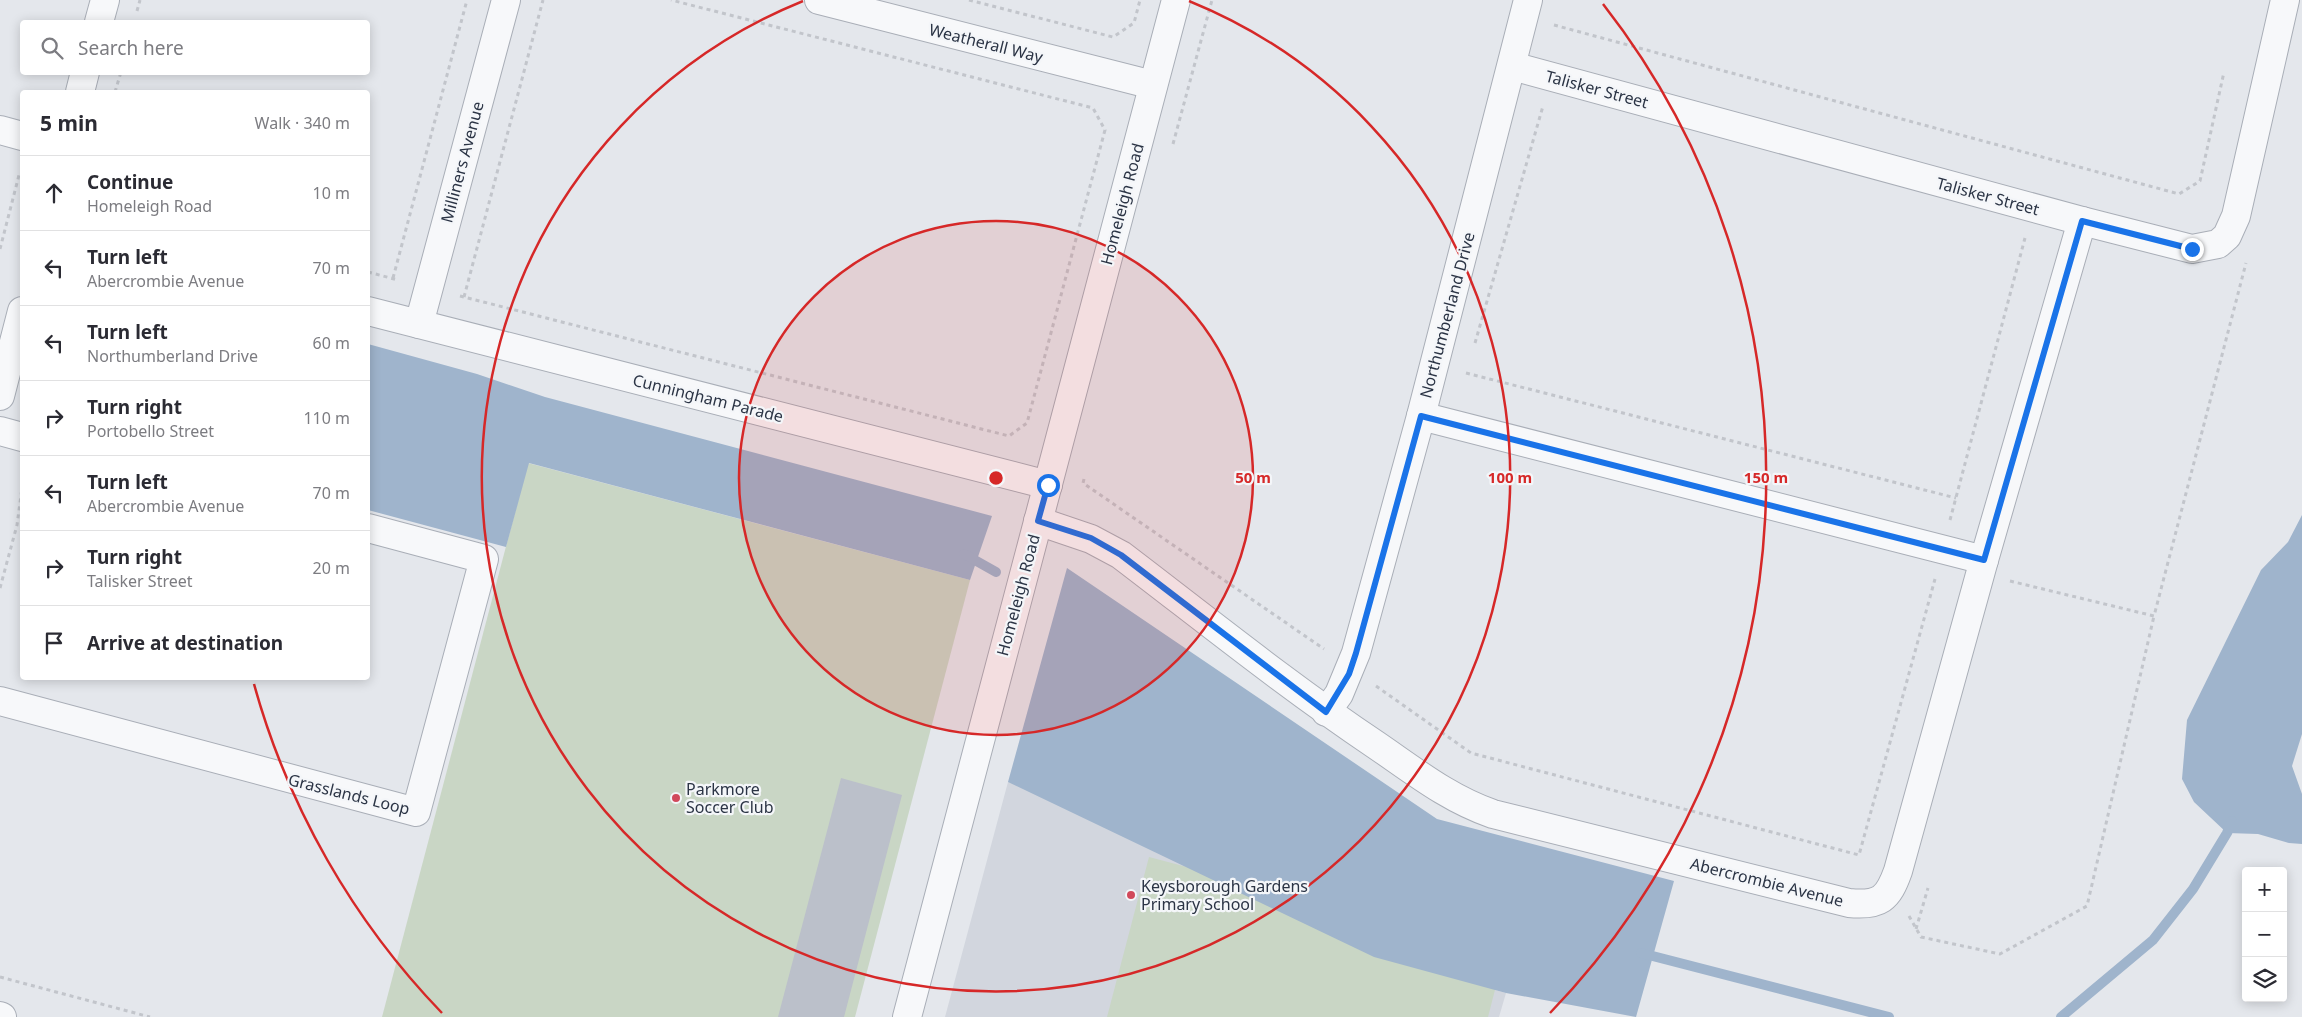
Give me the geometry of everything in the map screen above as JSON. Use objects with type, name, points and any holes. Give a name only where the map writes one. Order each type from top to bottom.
[{"type":"street","points":[[100,20],[105,0]]},
{"type":"street","name":"Milliners Avenue","points":[[419,324],[506,0]]},
{"type":"street","name":"Weatherall Way","points":[[819,0],[1153,85]]},
{"type":"street","name":"Homeleigh Road","points":[[907,1017],[1176,0]]},
{"type":"street","name":"Northumberland Drive","points":[[1326,712],[1339,694],[1350,668],[1421,416],[1528,0]]},
{"type":"street","name":"Talisker Street","points":[[1512,66],[2082,221],[2192,249],[2218,244],[2227,236],[2236,216],[2285,0]]},
{"type":"street","points":[[80,90],[84,75]]},
{"type":"street","points":[[0,130],[20,135]]},
{"type":"street","points":[[1893,886],[1982,567],[2082,221]]},
{"type":"street","name":"Cunningham Parade","points":[[370,312],[1048,485]]},
{"type":"street","points":[[0,396],[20,319]]},
{"type":"street","points":[[1421,416],[1982,567]]},
{"type":"street","points":[[0,431],[20,436]]},
{"type":"street","name":"Abercrombie Avenue","points":[[1038,521],[1091,538],[1121,555],[1326,712],[1447,795],[1469,806],[1493,814],[1849,903],[1873,903],[1882,900],[1893,886]]},
{"type":"street","name":"Grasslands Loop","points":[[0,701],[416,812],[484,559],[370,529]]},
{"type":"path","points":[[393,278],[467,0]]},
{"type":"path","points":[[543,0],[464,297],[1009,436],[1027,423],[1105,130],[1093,108],[671,0]]},
{"type":"path","points":[[969,0],[1113,37],[1134,23],[1140,0]]},
{"type":"path","points":[[1173,145],[1212,0]]},
{"type":"path","points":[[1556,18],[1554,26],[2179,194],[2200,181],[2224,72]]},
{"type":"path","points":[[116,90],[120,75]]},
{"type":"path","points":[[0,249],[19,175]]},
{"type":"path","points":[[1893,886],[1921,937],[2000,954],[2087,906],[2154,616],[2248,255]]},
{"type":"path","points":[[1466,374],[1956,498]]},
{"type":"path","points":[[1086,473],[1083,483],[1377,686]]},
{"type":"path","points":[[0,588],[17,524],[20,502]]},
{"type":"path","points":[[1982,567],[2154,616]]},
{"type":"path","points":[[0,977],[150,1017]]},
{"type":"shaded area","name":"Keysborough Gardens Primary School","points":[[1008,782],[1195,833],[1374,957],[1506,993],[1499,1017],[945,1017]]},
{"type":"green space","name":"Parkmore Soccer Club","points":[[528,463],[970,580],[855,1017],[382,1017]]},
{"type":"green space","points":[[1149,857],[1505,951],[1488,1017],[1107,1017]]},
{"type":"water","points":[[370,345],[477,374],[545,397],[992,516],[970,580],[529,463],[506,547],[370,511]]},
{"type":"water","points":[[2302,515],[2302,734],[2292,766],[2302,794],[2302,844],[2289,843],[2258,834],[2227,833],[2194,802],[2182,779],[2187,720],[2261,570],[2288,542]]},
{"type":"water","points":[[1067,568],[1437,819],[1674,881],[1636,1017],[1506,993],[1374,957],[1008,782]]},
{"type":"building","points":[[841,778],[902,795],[844,1017],[778,1017]]},
{"type":"waterway","points":[[964,554],[996,572]]},
{"type":"waterway","points":[[2061,1017],[2153,940],[2193,889],[2227,833],[2232,821]]},
{"type":"waterway","points":[[1641,953],[1889,1017]]},
{"type":"place","name":"Parkmore Soccer Club","points":[[676,798]]},
{"type":"place","name":"Keysborough Gardens Primary School","points":[[1131,895]]},
{"type":"route","points":[[1048,485],[1038,521],[1091,538],[1121,555],[1326,712],[1339,694],[1349,674],[1356,653],[1421,416],[1984,560],[2082,221],[2192,249]]}]
